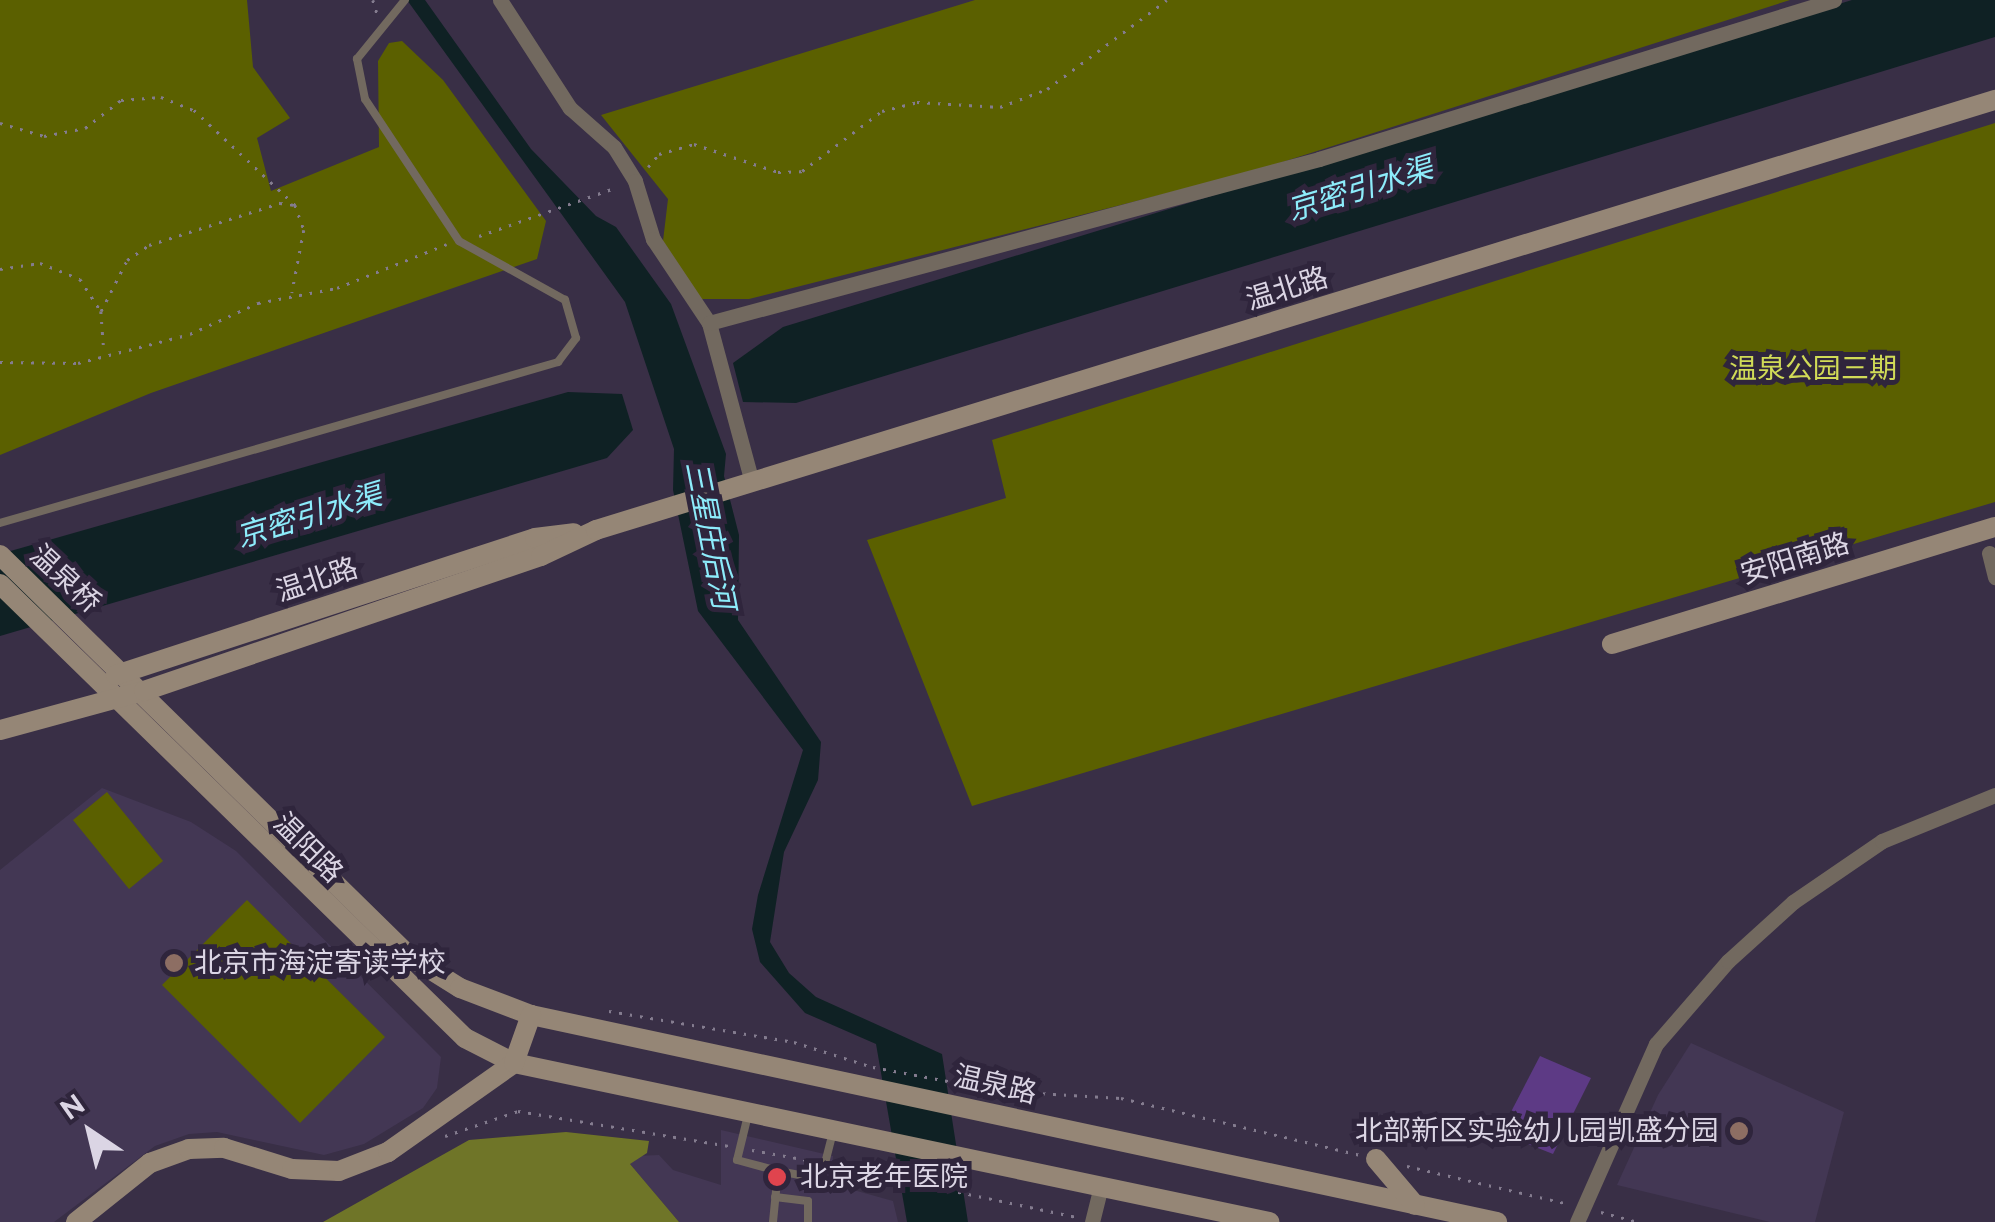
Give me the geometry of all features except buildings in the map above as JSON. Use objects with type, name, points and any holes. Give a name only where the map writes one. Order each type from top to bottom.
[{"type":"main road","name":"温北路","points":[[0,730],[64,708],[144,691],[541,556],[596,530],[1995,100]]},
{"type":"main road","name":"安阳南路","points":[[1612,644],[1995,527]]},
{"type":"main road","name":"温北路","points":[[64,708],[100,681],[124,672],[536,538],[596,530]]},
{"type":"main road","name":"温泉桥","points":[[0,556],[84,649]]},
{"type":"main road","name":"温泉桥","points":[[0,584],[84,649]]},
{"type":"main road","name":"温阳路","points":[[84,649],[124,672],[409,956],[460,988],[531,1014]]},
{"type":"main road","name":"温阳路","points":[[84,649],[100,681],[434,1016],[514,1063]]},
{"type":"main road","points":[[76,1222],[150,1163],[189,1149],[224,1148],[292,1168],[340,1171],[388,1152],[514,1063],[531,1014]]},
{"type":"main road","name":"温泉路","points":[[531,1014],[1497,1222]]},
{"type":"main road","points":[[514,1063],[1269,1222]]},
{"type":"main road","points":[[1376,1159],[1415,1204]]},
{"type":"street","points":[[500,0],[570,108],[614,146],[635,181],[653,240],[709,323],[742,486]]},
{"type":"street","points":[[709,323],[1319,158],[1834,0]]},
{"type":"street","points":[[1989,554],[1995,577]]},
{"type":"street","points":[[1578,1214],[1656,1044],[1728,961],[1792,902],[1882,841],[1995,795]]},
{"type":"street","points":[[1092,1221],[1100,1186]]},
{"type":"lane","points":[[0,523],[558,362],[576,338],[564,300],[459,241],[365,99],[356,59],[390,10],[405,0]]},
{"type":"lane","points":[[750,1111],[737,1160],[778,1171],[822,1179],[834,1130]]},
{"type":"lane","points":[[773,1222],[778,1171]]},
{"type":"lane","points":[[776,1197],[808,1201],[808,1222]]},
{"type":"path","points":[[373,0],[380,24]]},
{"type":"path","points":[[635,181],[660,154],[694,144],[778,172],[802,171],[882,112],[917,102],[1000,107],[1047,89],[1167,0]]},
{"type":"path","points":[[0,123],[44,136],[85,128],[121,100],[160,98],[194,110],[294,205],[305,240],[292,294]]},
{"type":"path","points":[[0,362],[60,364],[190,334],[292,294],[338,288],[605,191]]},
{"type":"path","points":[[105,354],[101,311],[127,260],[148,244],[280,203],[294,205]]},
{"type":"path","points":[[0,268],[40,263],[70,272],[101,311]]},
{"type":"path","points":[[608,1011],[794,1042],[873,1067],[1001,1091],[1121,1098],[1376,1159],[1578,1214],[1638,1222]]},
{"type":"path","points":[[434,1140],[518,1111],[825,1164],[1092,1221]]},
{"type":"shaded area","name":"北京市海淀寄读学校","points":[[102,788],[191,822],[236,851],[441,1057],[437,1088],[423,1108],[364,1144],[324,1155],[217,1132],[189,1134],[155,1146],[54,1222],[0,1222],[0,870]]},
{"type":"shaded area","name":"北部新区实验幼儿园凯盛分园","points":[[1691,1043],[1844,1112],[1815,1222],[1770,1222],[1617,1185],[1658,1095]]},
{"type":"shaded area","name":"北京老年医院","points":[[721,1130],[833,1156],[832,1184],[893,1201],[898,1222],[679,1222],[630,1164],[636,1156],[659,1155],[673,1170],[721,1185]]},
{"type":"green space","points":[[0,0],[247,0],[253,67],[290,118],[257,138],[271,191],[379,147],[378,61],[389,43],[402,41],[443,80],[546,221],[537,259],[151,393],[0,455]]},
{"type":"green space","points":[[975,0],[1790,0],[1251,172],[749,299],[701,299],[663,241],[668,199],[601,115]]},
{"type":"green space","name":"温泉公园三期","points":[[1995,123],[1995,502],[972,806],[867,540],[1006,498],[992,440]]},
{"type":"green space","points":[[107,792],[163,861],[129,889],[73,820]]},
{"type":"green space","points":[[247,900],[385,1037],[300,1123],[162,985]]},
{"type":"green space","points":[[566,1132],[649,1141],[647,1153],[630,1164],[679,1222],[323,1222],[469,1140]]},
{"type":"water","name":"三星庄后河","points":[[407,0],[425,0],[531,149],[596,216],[616,227],[671,304],[726,454],[724,476],[739,535],[738,620],[821,742],[818,780],[784,852],[770,942],[789,973],[816,997],[942,1054],[968,1222],[907,1222],[876,1044],[805,1013],[760,962],[752,929],[758,895],[803,750],[698,611],[673,490],[674,449],[625,302]]},
{"type":"water","name":"京密引水渠","points":[[1852,0],[1995,0],[1995,37],[796,403],[743,402],[733,363],[783,327]]},
{"type":"water","name":"京密引水渠","points":[[568,392],[622,394],[633,430],[607,458],[0,636],[0,554]]},
{"type":"place","name":"北京市海淀寄读学校","points":[[174,963]]},
{"type":"place","name":"北部新区实验幼儿园凯盛分园","points":[[1739,1131]]},
{"type":"place","name":"北京老年医院","points":[[777,1177]]}]
